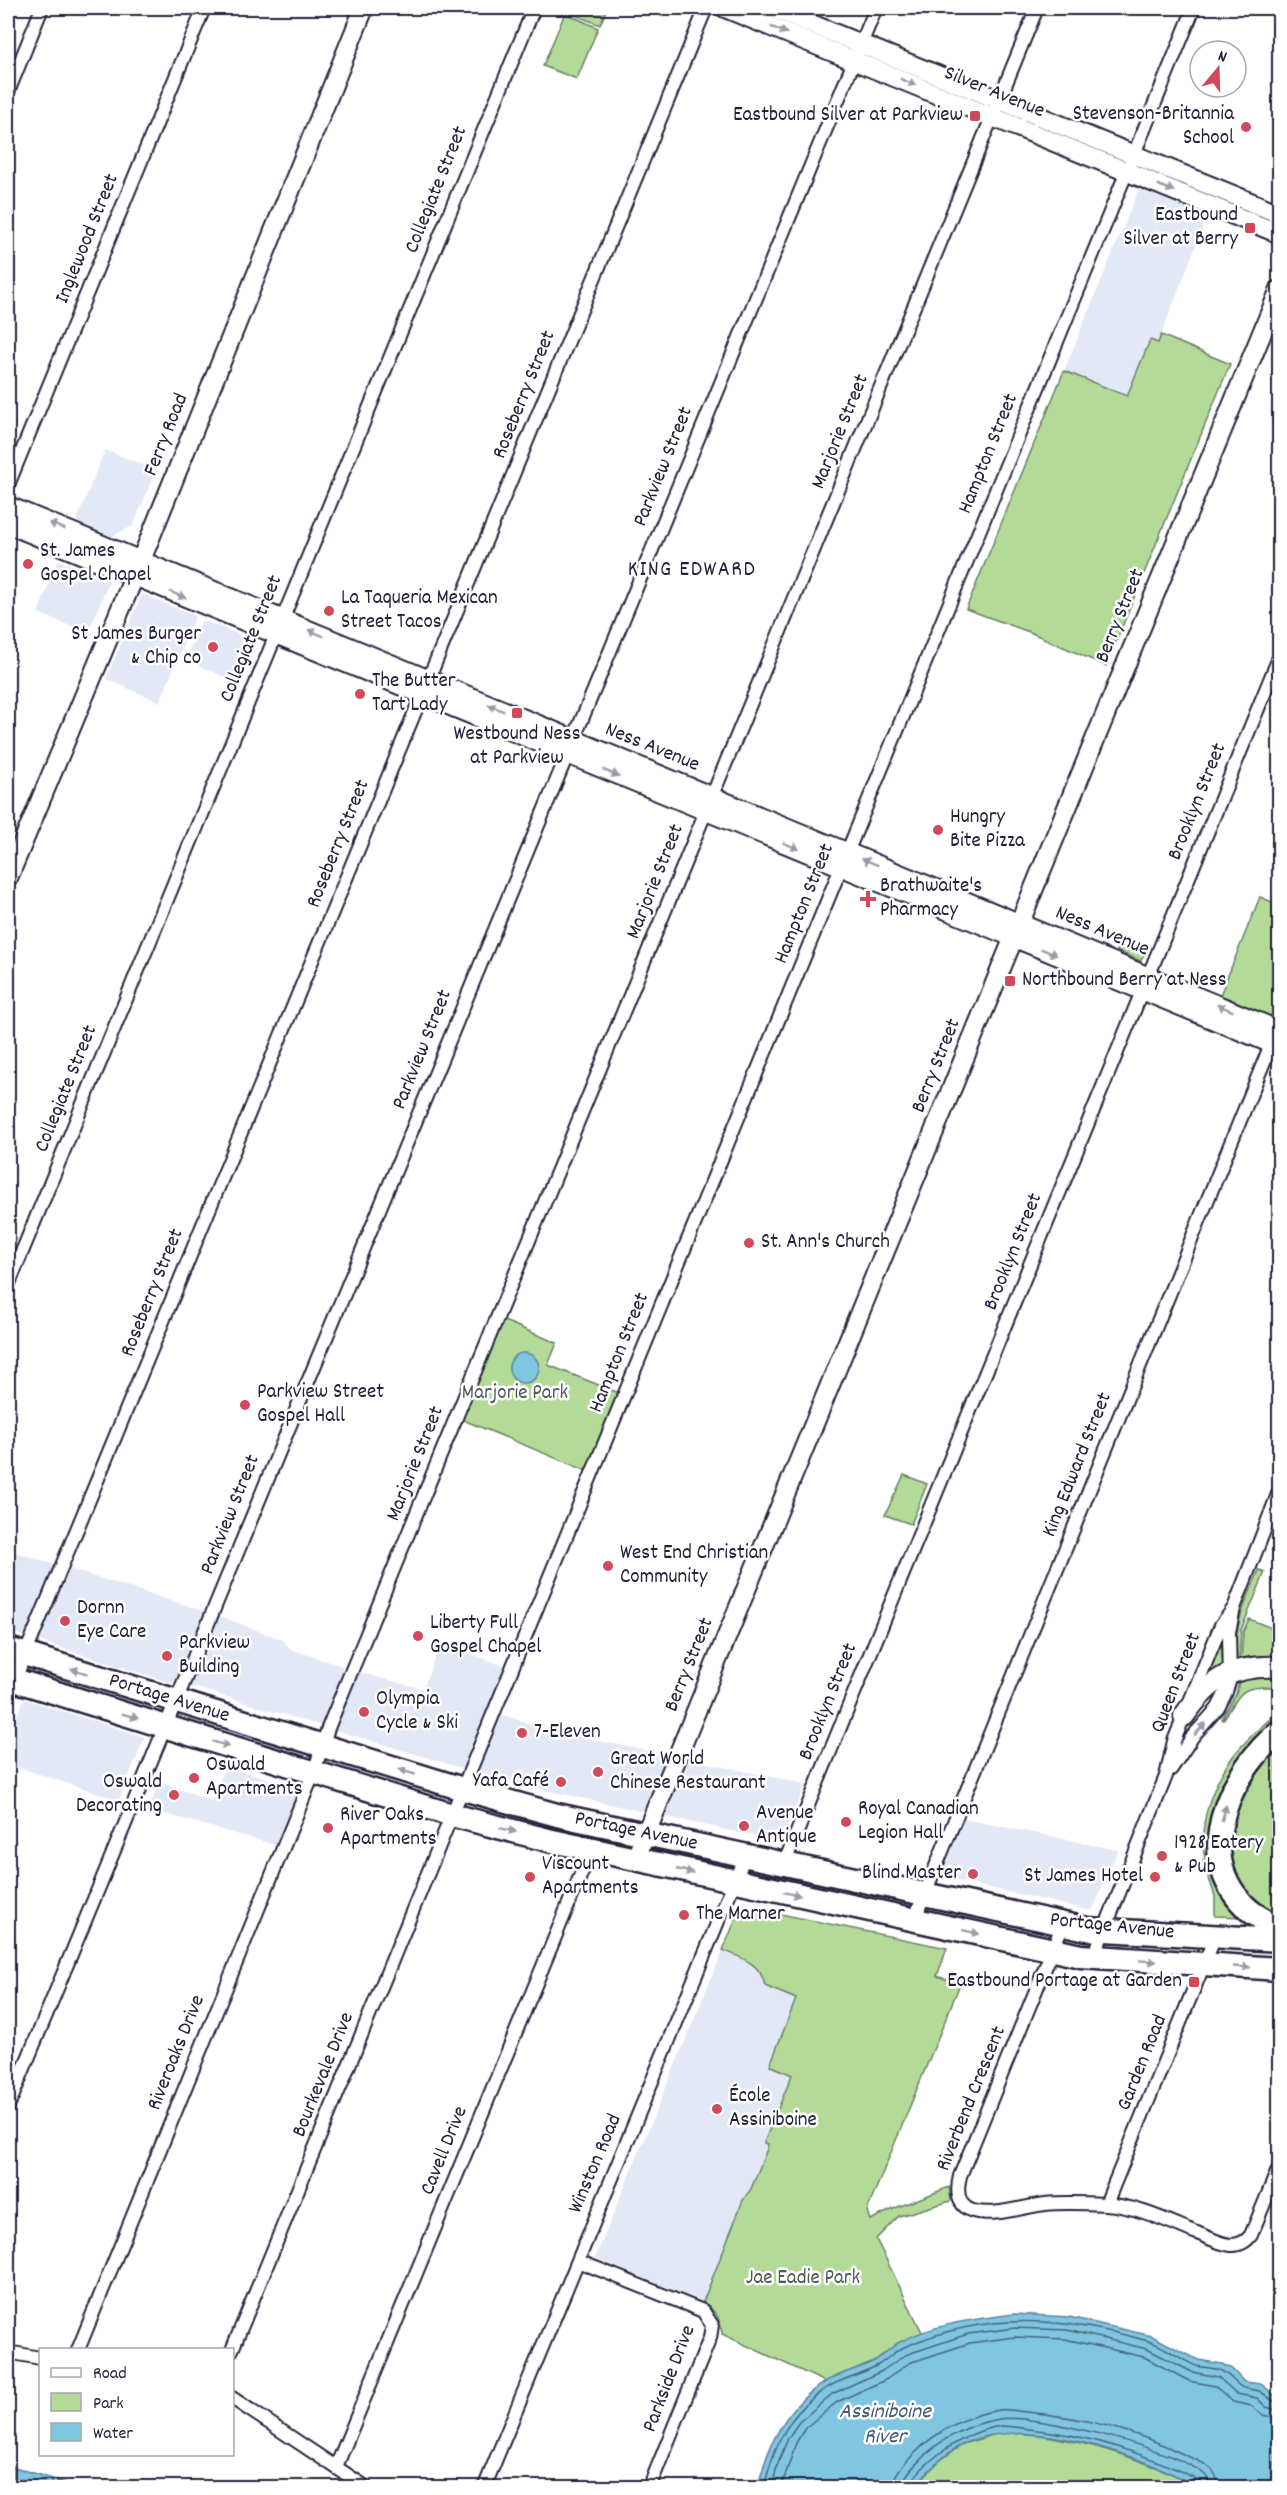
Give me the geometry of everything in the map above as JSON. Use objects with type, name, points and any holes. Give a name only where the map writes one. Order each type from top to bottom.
[{"type":"highway","name":"Portage Avenue","points":[[16,1652],[463,1789],[557,1815],[1063,1924],[1104,1930],[1280,1940]]},
{"type":"highway","name":"Portage Avenue","points":[[10,1685],[164,1727],[452,1815],[635,1860],[1093,1958],[1279,1970]]},
{"type":"highway","points":[[1280,1731],[1257,1754],[1234,1787],[1221,1823],[1219,1850],[1224,1874],[1235,1895],[1250,1911],[1280,1928]]},
{"type":"main road","points":[[1184,1716],[1208,1686],[1230,1673],[1256,1667],[1280,1667]]},
{"type":"street","points":[[8,92],[42,8]]},
{"type":"street","name":"Inglewood Street","points":[[8,485],[204,8]]},
{"type":"street","name":"Ferry Road","points":[[8,878],[137,568],[364,8]]},
{"type":"street","name":"Collegiate Street","points":[[8,1286],[534,8]]},
{"type":"street","name":"Roseberry Street","points":[[10,1685],[16,1652],[425,687],[706,8]]},
{"type":"street","name":"Silver Avenue","points":[[725,8],[857,52],[995,108],[1133,154],[1280,213]]},
{"type":"street","name":"Silver Avenue","points":[[772,8],[857,52]]},
{"type":"street","name":"Parkview Street","points":[[8,2107],[876,8]]},
{"type":"street","name":"Marjorie Street","points":[[314,1772],[321,1746],[1037,8]]},
{"type":"street","name":"Hampton Street","points":[[452,1815],[1194,8]]},
{"type":"street","name":"Silver Avenue","points":[[995,108],[1126,172],[1280,234]]},
{"type":"street","name":"Berry Street","points":[[635,1860],[1280,289]]},
{"type":"street","name":"Ness Avenue","points":[[8,506],[107,546],[137,568]]},
{"type":"street","name":"Ness Avenue","points":[[8,524],[137,568],[844,860],[1277,1035]]},
{"type":"street","points":[[107,546],[149,538]]},
{"type":"street","name":"Brooklyn Street","points":[[784,1864],[1280,655]]},
{"type":"street","name":"King Edward Street","points":[[914,1920],[1277,1035]]},
{"type":"street","name":"Queen Street","points":[[1166,1776],[1193,1737],[1222,1702],[1228,1688],[1229,1643],[1234,1608],[1280,1489]]},
{"type":"street","name":"Queen Street","points":[[1093,1958],[1166,1776],[1174,1742],[1184,1716],[1221,1625],[1234,1608]]},
{"type":"street","name":"Riveroaks Drive","points":[[78,2348],[314,1772]]},
{"type":"street","name":"Bourkevale Drive","points":[[232,2348],[452,1815]]},
{"type":"street","name":"Cavell Drive","points":[[336,2468],[591,1850]]},
{"type":"street","name":"Winston Road","points":[[484,2487],[746,1856]]},
{"type":"street","name":"Riverbend Crescent","points":[[1063,1924],[960,2176],[958,2192],[966,2207],[981,2214],[1046,2204],[1106,2204],[1157,2217],[1222,2243],[1238,2244],[1246,2241],[1251,2235],[1280,2165]]},
{"type":"street","name":"Garden Road","points":[[1106,2204],[1215,1937]]},
{"type":"street","name":"Parkside Drive","points":[[578,2261],[703,2311],[712,2325],[710,2338],[649,2487]]},
{"type":"street","points":[[8,2352],[39,2358]]},
{"type":"street","points":[[234,2399],[367,2487]]},
{"type":"shaded area","points":[[1139,189],[1207,217],[1158,343],[1149,340],[1127,396],[1064,371]]},
{"type":"shaded area","points":[[105,450],[156,470],[133,526],[112,536],[76,522]]},
{"type":"shaded area","points":[[58,560],[109,581],[88,633],[38,613]]},
{"type":"shaded area","points":[[142,594],[195,616],[160,702],[106,679]]},
{"type":"shaded area","points":[[202,620],[256,641],[239,683],[185,660]]},
{"type":"shaded area","points":[[8,1550],[211,1613],[283,1640],[290,1649],[365,1674],[423,1689],[440,1643],[507,1667],[491,1711],[548,1730],[806,1784],[781,1842],[481,1774],[197,1688],[181,1686],[8,1631]]},
{"type":"shaded area","points":[[24,1699],[145,1737],[119,1800],[8,1764],[8,1739]]},
{"type":"shaded area","points":[[225,1766],[305,1789],[282,1847],[148,1809],[160,1782],[212,1801]]},
{"type":"shaded area","points":[[964,1819],[1118,1850],[1092,1911],[941,1877]]},
{"type":"shaded area","name":"École Assiniboine","points":[[723,1950],[753,1963],[763,1976],[765,1986],[796,1999],[770,2065],[792,2075],[764,2142],[768,2144],[767,2149],[751,2189],[743,2200],[703,2302],[595,2258]]},
{"type":"green space","points":[[567,8],[607,8],[600,25],[565,11]]},
{"type":"green space","points":[[565,13],[598,28],[577,79],[543,66]]},
{"type":"green space","points":[[1161,335],[1230,364],[1106,666],[1032,633],[966,609],[1064,371],[1127,396],[1150,340],[1158,343]]},
{"type":"green space","points":[[1260,897],[1279,905],[1279,1000],[1273,1017],[1220,995]]},
{"type":"green space","points":[[1121,940],[1146,949],[1141,961],[1117,951]]},
{"type":"green space","name":"Marjorie Park","points":[[497,1318],[557,1343],[548,1365],[624,1395],[592,1473],[456,1417]]},
{"type":"green space","points":[[904,1475],[927,1484],[911,1524],[885,1515]]},
{"type":"green space","points":[[1259,1570],[1265,1572],[1241,1630],[1239,1664],[1235,1664],[1238,1626]]},
{"type":"green space","points":[[1249,1619],[1279,1631],[1279,1661],[1241,1662],[1243,1632]]},
{"type":"green space","points":[[1221,1641],[1223,1666],[1203,1682]]},
{"type":"green space","points":[[1279,1673],[1279,1698],[1278,1691],[1273,1687],[1247,1690],[1238,1697],[1222,1719],[1236,1694],[1241,1675]]},
{"type":"green space","points":[[1279,1705],[1279,1724],[1220,1807],[1244,1917],[1215,1916],[1215,1896],[1203,1861],[1205,1859],[1203,1832],[1209,1804],[1226,1766],[1249,1738],[1277,1712]]},
{"type":"green space","points":[[1279,1739],[1279,1913],[1265,1906],[1261,1911],[1238,1888],[1226,1836],[1254,1765]]},
{"type":"green space","name":"Jae Eadie Park","points":[[741,1906],[947,1948],[937,1976],[960,1984],[867,2211],[870,2220],[949,2187],[951,2201],[899,2216],[876,2239],[923,2334],[898,2343],[876,2360],[825,2382],[722,2334],[717,2315],[703,2302],[743,2200],[751,2189],[767,2149],[768,2144],[764,2143],[792,2075],[770,2065],[796,1999],[765,1986],[763,1978],[750,1962],[723,1950]]},
{"type":"green space","points":[[1002,2432],[1050,2437],[1095,2446],[1149,2464],[1201,2487],[913,2488],[938,2462],[963,2444]]},
{"type":"water","points":[[524,1353],[530,1354],[538,1362],[538,1374],[530,1382],[524,1383],[518,1382],[510,1374],[509,1368],[510,1362],[518,1354]]},
{"type":"water","name":"Assiniboine River","points":[[1014,2314],[1069,2317],[1152,2336],[1198,2360],[1222,2364],[1232,2369],[1244,2382],[1261,2384],[1279,2399],[1279,2487],[1202,2488],[1160,2468],[1114,2451],[1061,2438],[1007,2433],[983,2437],[954,2449],[913,2487],[758,2487],[767,2456],[780,2428],[799,2403],[825,2382],[870,2363],[898,2343],[925,2331],[954,2323]]},
{"type":"water","points":[[8,2465],[78,2487],[8,2487]]},
{"type":"place","name":"Eastbound Silver at Parkview","points":[[975,116]]},
{"type":"place","name":"Stevenson-Britannia School","points":[[1246,127]]},
{"type":"place","name":"Eastbound Silver at Berry","points":[[1250,228]]},
{"type":"place","name":"St. James Gospel Chapel","points":[[28,564]]},
{"type":"place","name":"La Taqueria Mexican Street Tacos","points":[[329,611]]},
{"type":"place","name":"St James Burger & Chip co","points":[[213,647]]},
{"type":"place","name":"The Butter Tart Lady","points":[[360,694]]},
{"type":"place","name":"Westbound Ness at Parkview","points":[[517,713]]},
{"type":"place","name":"Hungry Bite Pizza","points":[[938,830]]},
{"type":"place","name":"Brathwaite's Pharmacy","points":[[868,899]]},
{"type":"place","name":"Northbound Berry at Ness","points":[[1010,981]]},
{"type":"place","name":"St. Ann's Church","points":[[749,1243]]},
{"type":"place","name":"Parkview Street Gospel Hall","points":[[245,1405]]},
{"type":"place","name":"West End Christian Community","points":[[608,1566]]},
{"type":"place","name":"Dornn Eye Care","points":[[65,1621]]},
{"type":"place","name":"Liberty Full Gospel Chapel","points":[[418,1636]]},
{"type":"place","name":"Parkview Building","points":[[167,1656]]},
{"type":"place","name":"Olympia Cycle & Ski","points":[[364,1712]]},
{"type":"place","name":"7-Eleven","points":[[522,1733]]},
{"type":"place","name":"Great World Chinese Restaurant","points":[[598,1772]]},
{"type":"place","name":"Oswald Apartments","points":[[194,1778]]},
{"type":"place","name":"Yafa Café","points":[[561,1782]]},
{"type":"place","name":"Oswald Decorating","points":[[174,1795]]},
{"type":"place","name":"Royal Canadian Legion Hall","points":[[846,1822]]},
{"type":"place","name":"Avenue Antique","points":[[744,1826]]},
{"type":"place","name":"River Oaks Apartments","points":[[328,1828]]},
{"type":"place","name":"1928 Eatery & Pub","points":[[1162,1856]]},
{"type":"place","name":"Blind Master","points":[[973,1874]]},
{"type":"place","name":"Viscount Apartments","points":[[530,1877]]},
{"type":"place","name":"St James Hotel","points":[[1155,1877]]},
{"type":"place","name":"The Marner","points":[[684,1915]]},
{"type":"place","name":"Eastbound Portage at Garden","points":[[1194,1982]]},
{"type":"place","name":"École Assiniboine","points":[[717,2109]]},
{"type":"district","name":"KING EDWARD","points":[[692,570]]}]
